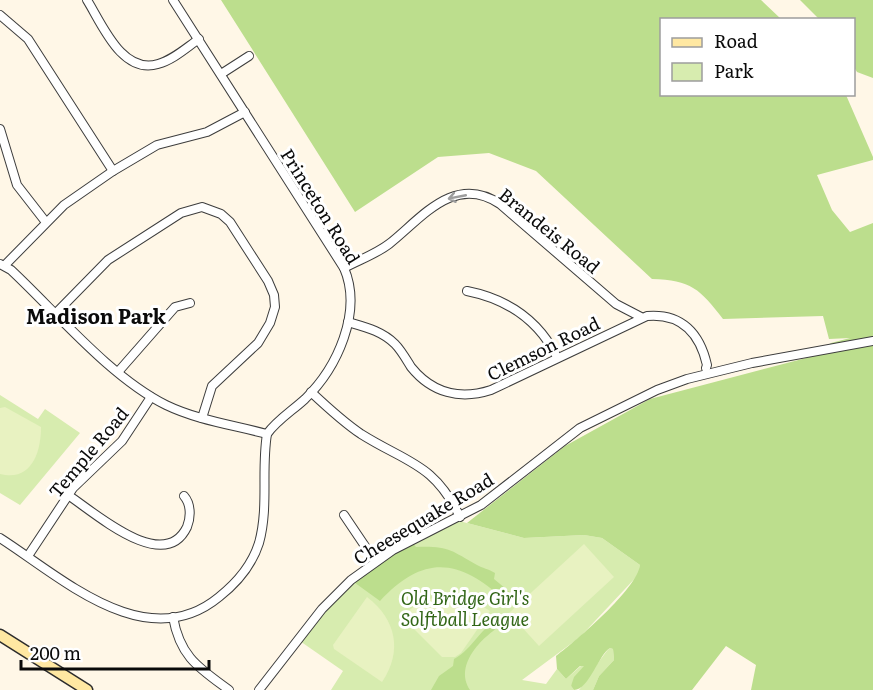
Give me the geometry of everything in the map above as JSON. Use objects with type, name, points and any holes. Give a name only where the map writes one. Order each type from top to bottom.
[{"type":"street","points":[[87,0],[122,53],[137,63],[148,66],[162,63],[199,39]]},
{"type":"street","name":"Princeton Road","points":[[173,0],[344,268],[351,298],[348,322],[329,368],[311,392],[267,434]]},
{"type":"street","points":[[0,15],[28,39],[113,171]]},
{"type":"street","points":[[221,74],[249,56]]},
{"type":"street","points":[[0,538],[114,609],[142,618],[173,617],[197,610],[216,600],[239,580],[251,562],[262,530],[267,434],[202,418],[151,397],[118,372],[2,264],[72,198],[113,171],[157,145],[207,132],[245,112]]},
{"type":"street","points":[[0,129],[14,179],[24,197],[45,221]]},
{"type":"street","name":"Brandeis Road","points":[[344,268],[384,247],[410,223],[443,200],[458,196],[479,196],[503,207],[616,303],[641,317]]},
{"type":"street","points":[[56,312],[108,260],[181,213],[202,207],[221,214],[230,222],[268,281],[273,292],[275,307],[270,323],[258,343],[212,386],[202,418]]},
{"type":"street","points":[[467,291],[507,303],[544,334],[557,357]]},
{"type":"street","points":[[118,372],[175,307],[190,303]]},
{"type":"street","name":"Clemson Road","points":[[348,322],[381,333],[395,344],[427,383],[440,391],[451,393],[478,394],[491,390],[641,317],[664,316],[687,326],[702,344],[706,368]]},
{"type":"street","name":"Cheesequake Road","points":[[259,690],[327,602],[375,561],[481,505],[570,434],[657,390],[752,363],[873,341]]},
{"type":"street","points":[[311,392],[357,431],[433,475],[447,492],[460,517]]},
{"type":"street","name":"Temple Road","points":[[28,556],[68,495],[82,477],[128,434],[151,397]]},
{"type":"street","points":[[68,495],[138,541],[154,546],[173,541],[185,530],[190,508],[184,496]]},
{"type":"street","points":[[344,515],[375,561]]},
{"type":"street","points":[[173,617],[176,634],[185,653],[197,666],[229,690]]},
{"type":"street","points":[[0,634],[87,690]]},
{"type":"green space","points":[[221,0],[761,0],[780,18],[660,18],[660,96],[846,96],[873,157],[873,160],[817,175],[832,210],[850,232],[873,223],[873,690],[751,690],[756,665],[726,646],[692,690],[593,690],[599,676],[614,660],[613,649],[610,648],[584,684],[574,690],[571,686],[574,677],[584,666],[580,666],[566,679],[557,669],[556,656],[591,627],[618,600],[629,587],[640,565],[602,538],[584,535],[524,538],[467,523],[565,446],[650,399],[810,357],[831,343],[850,338],[829,339],[823,316],[723,319],[708,300],[694,288],[676,281],[652,279],[536,171],[489,153],[438,157],[355,212]]},
{"type":"green space","points":[[800,0],[873,0],[873,78],[857,72],[855,69],[855,18],[818,18]]},
{"type":"green space","points":[[0,395],[38,419],[45,409],[80,433],[20,505],[0,493]]},
{"type":"green space","points":[[5,407],[41,427],[36,455],[27,470],[19,474],[0,474],[0,408]]},
{"type":"green space","name":"Old Bridge Girl's Solftball League","points":[[460,517],[463,522],[524,538],[584,535],[602,538],[640,565],[639,574],[580,637],[522,680],[546,684],[557,669],[566,679],[582,665],[585,666],[571,686],[574,690],[331,690],[343,671],[297,639],[367,567]]},
{"type":"green space","points":[[411,541],[416,547],[436,547],[449,550],[495,573],[494,579],[511,593],[505,601],[473,577],[458,570],[443,567],[427,569],[412,575],[396,585],[380,601],[351,580]]},
{"type":"green space","points":[[584,544],[614,577],[539,646],[509,613]]},
{"type":"green space","points":[[448,594],[471,599],[490,611],[461,653],[455,657],[442,657],[401,616],[422,601]]},
{"type":"green space","points":[[367,597],[385,615],[393,636],[393,659],[382,682],[334,649],[333,645]]},
{"type":"green space","points":[[501,618],[505,623],[480,643],[468,661],[465,670],[470,690],[431,690],[439,676],[453,666],[454,659],[467,650],[488,626]]},
{"type":"green space","points":[[610,648],[613,649],[614,660],[599,676],[593,690],[579,690],[604,655]]},
{"type":"district","name":"Madison Park","points":[[96,315]]}]
